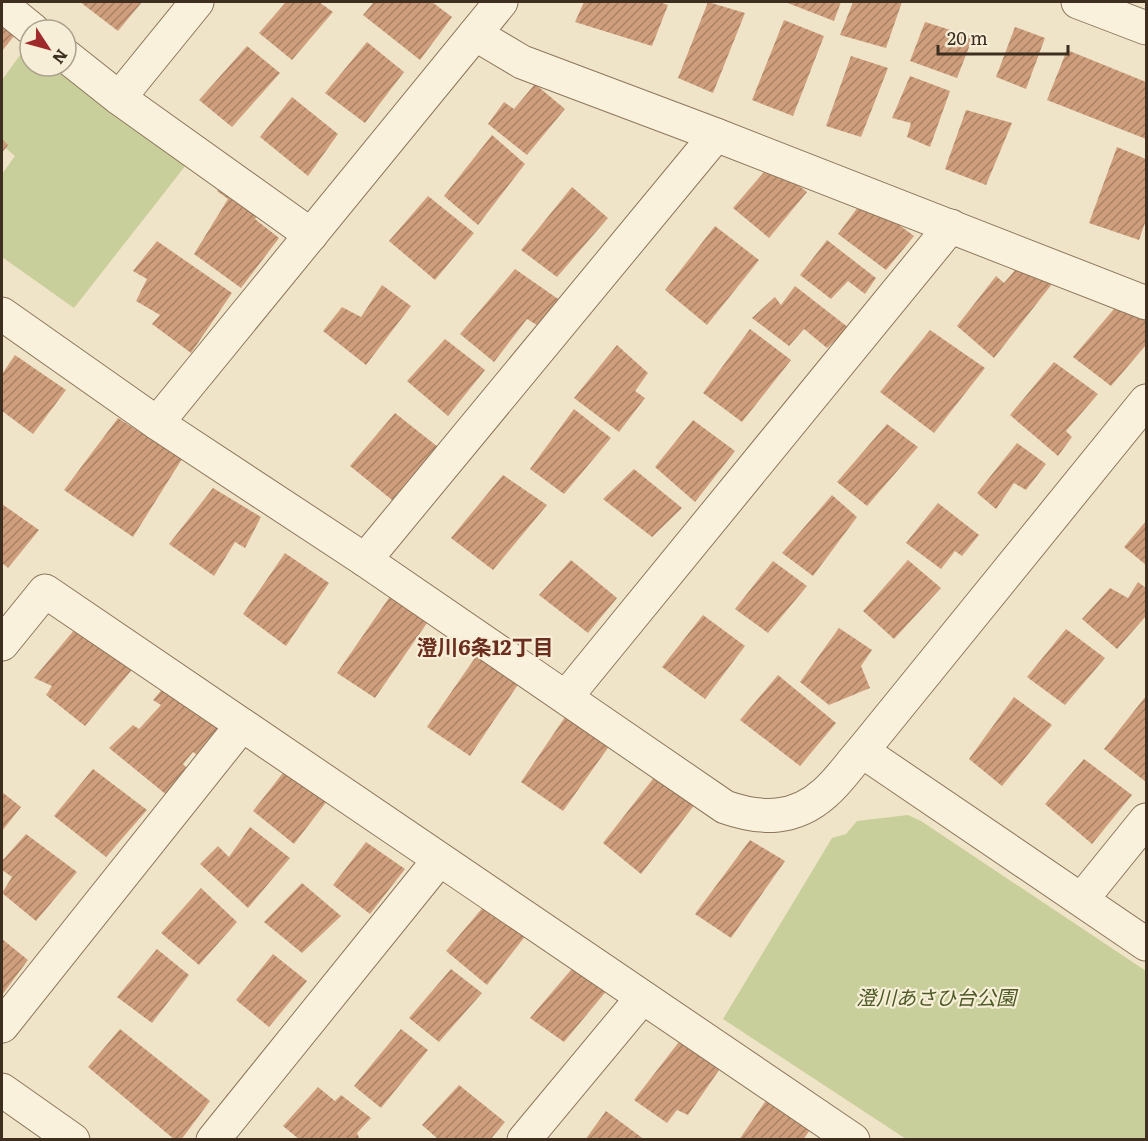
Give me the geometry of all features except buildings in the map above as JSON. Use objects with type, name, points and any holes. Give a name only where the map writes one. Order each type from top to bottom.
[{"type":"street","points":[[119,98],[197,2]]},
{"type":"street","points":[[157,423],[501,2]]},
{"type":"street","points":[[1078,2],[1146,28]]},
{"type":"street","points":[[2,5],[18,18]]},
{"type":"street","points":[[475,34],[522,62],[1146,303]]},
{"type":"street","points":[[78,66],[119,98],[311,235]]},
{"type":"street","points":[[365,560],[716,135]]},
{"type":"street","points":[[566,697],[951,226]]},
{"type":"street","points":[[2,314],[157,423],[365,560],[725,807],[744,814],[770,817],[799,810],[825,793],[862,751],[1146,401]]},
{"type":"street","points":[[2,644],[45,591],[853,1140]]},
{"type":"street","points":[[2,1026],[242,725]]},
{"type":"street","points":[[862,751],[1146,944]]},
{"type":"street","points":[[1082,899],[1146,820]]},
{"type":"street","points":[[213,1140],[439,860]]},
{"type":"street","points":[[524,1140],[642,998]]},
{"type":"street","points":[[2,1090],[73,1140]]},
{"type":"green space","points":[[18,58],[18,78],[72,78],[186,165],[74,308],[2,257],[2,174],[15,156],[2,145],[2,80]]},
{"type":"green space","name":"澄川あさひ台公園","points":[[908,815],[921,821],[1146,971],[1146,1139],[906,1139],[723,1019],[832,838],[846,834],[857,821]]},
{"type":"district","name":"澄川6条12丁目","points":[[485,645]]}]
